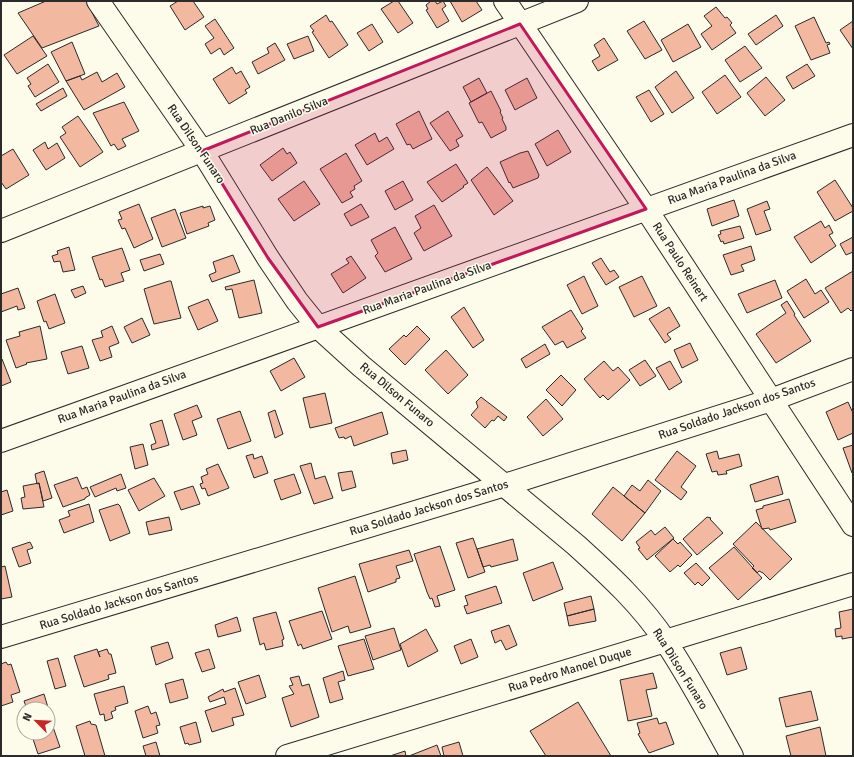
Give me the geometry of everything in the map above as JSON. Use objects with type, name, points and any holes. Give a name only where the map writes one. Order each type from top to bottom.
[{"type":"street","name":"Rua Dilson Funaro","points":[[98,1],[202,151],[268,258],[297,301],[318,327],[361,366],[505,485],[576,545],[604,571],[638,607],[666,641],[732,756]]},
{"type":"street","name":"Rua Paulo Reinert","points":[[505,1],[646,209],[853,525]]},
{"type":"street","name":"Rua Danilo Silva","points":[[1,231],[577,1]]},
{"type":"street","name":"Rua Maria Paulina da Silva","points":[[1,441],[853,135]]},
{"type":"street","name":"Rua Soldado Jackson dos Santos","points":[[1,637],[505,485],[771,400],[853,369]]},
{"type":"street","name":"Rua Pedro Manoel Duque","points":[[287,756],[853,584]]},
{"type":"highlighted area","points":[[520,24],[646,209],[318,327],[268,258],[202,151]]},
{"type":"building","points":[[46,1],[86,1],[99,26],[42,48],[18,13]]},
{"type":"building","points":[[178,1],[193,1],[204,17],[185,30],[170,6]]},
{"type":"building","points":[[394,1],[398,1],[413,23],[398,33],[381,9]]},
{"type":"building","points":[[431,1],[435,1],[437,4],[443,1],[446,6],[442,9],[449,21],[437,28],[426,10],[428,9],[426,5]]},
{"type":"building","points":[[450,1],[476,1],[482,10],[462,22]]},
{"type":"building","points":[[716,7],[725,18],[727,17],[732,23],[730,25],[736,33],[712,50],[701,34],[712,26],[704,16]]},
{"type":"building","points":[[326,15],[330,22],[332,21],[348,45],[329,58],[312,32],[314,31],[310,26]]},
{"type":"building","points":[[776,15],[783,26],[756,45],[748,34]]},
{"type":"building","points":[[814,17],[826,43],[829,42],[830,44],[827,45],[830,53],[811,60],[795,26]]},
{"type":"building","points":[[215,19],[234,48],[224,55],[220,48],[211,54],[205,44],[214,38],[205,26]]},
{"type":"building","points":[[644,21],[662,50],[645,59],[627,31]]},
{"type":"building","points":[[853,21],[853,49],[840,30]]},
{"type":"building","points":[[372,24],[383,42],[369,51],[357,33]]},
{"type":"building","points":[[688,24],[701,47],[673,62],[661,40]]},
{"type":"building","points":[[33,36],[47,56],[17,74],[4,55]]},
{"type":"building","points":[[308,36],[314,51],[294,59],[287,44]]},
{"type":"building","points":[[604,38],[618,60],[598,71],[592,61],[600,56],[594,45]]},
{"type":"building","points":[[72,42],[85,74],[66,81],[51,52]]},
{"type":"building","points":[[275,43],[285,60],[258,74],[252,62],[269,53],[267,48]]},
{"type":"building","points":[[745,46],[762,68],[740,82],[725,60]]},
{"type":"building","points":[[48,64],[59,82],[35,97],[28,86],[31,84],[27,78]]},
{"type":"building","points":[[807,64],[815,76],[793,89],[786,77]]},
{"type":"building","points":[[232,67],[236,74],[241,71],[250,87],[245,90],[247,93],[229,104],[213,79]]},
{"type":"building","points":[[676,71],[694,98],[672,113],[655,87]]},
{"type":"building","points":[[97,72],[102,82],[117,73],[125,87],[84,110],[66,81],[80,76],[82,80]]},
{"type":"building","points":[[725,75],[741,97],[717,114],[702,92]]},
{"type":"building","points":[[766,77],[785,100],[765,116],[747,93]]},
{"type":"building","points":[[479,78],[487,93],[471,102],[463,87]]},
{"type":"building","points":[[527,78],[537,98],[515,110],[505,90]]},
{"type":"building","points":[[63,88],[67,96],[41,111],[36,104]]},
{"type":"building","points":[[649,90],[664,114],[651,122],[636,97]]},
{"type":"building","points":[[491,91],[501,111],[500,112],[506,130],[491,138],[482,122],[479,123],[469,103]]},
{"type":"building","points":[[124,102],[139,131],[122,139],[126,146],[118,150],[114,144],[111,146],[93,113]]},
{"type":"building","points":[[419,111],[432,139],[413,149],[410,144],[407,145],[396,124]]},
{"type":"building","points":[[448,111],[463,136],[456,140],[459,146],[450,151],[430,123]]},
{"type":"building","points":[[78,116],[103,152],[80,167],[60,137],[66,133],[62,127]]},
{"type":"building","points":[[558,130],[571,152],[547,166],[535,144]]},
{"type":"building","points":[[375,133],[379,142],[387,137],[394,149],[367,165],[355,145]]},
{"type":"building","points":[[45,142],[48,149],[57,143],[65,158],[46,170],[33,150]]},
{"type":"building","points":[[283,148],[287,154],[290,152],[297,163],[272,181],[260,165]]},
{"type":"building","points":[[13,149],[29,175],[6,189],[1,182],[1,156]]},
{"type":"building","points":[[528,151],[539,175],[538,178],[513,188],[510,182],[509,183],[500,162]]},
{"type":"building","points":[[346,153],[362,181],[354,186],[355,189],[350,192],[353,197],[342,203],[320,169]]},
{"type":"building","points":[[456,164],[468,183],[442,202],[427,182]]},
{"type":"building","points":[[487,167],[513,201],[494,215],[471,180]]},
{"type":"building","points":[[835,180],[853,208],[853,211],[835,221],[817,192]]},
{"type":"building","points":[[304,181],[320,204],[294,221],[278,199]]},
{"type":"building","points":[[403,181],[413,200],[395,210],[385,191]]},
{"type":"building","points":[[734,200],[739,216],[712,226],[707,209]]},
{"type":"building","points":[[767,201],[770,209],[764,211],[771,230],[756,235],[747,209]]},
{"type":"building","points":[[139,204],[153,239],[134,248],[125,228],[122,229],[118,220],[122,219],[119,212]]},
{"type":"building","points":[[361,204],[369,217],[351,226],[344,214]]},
{"type":"building","points":[[434,205],[452,236],[424,251],[414,233],[421,228],[415,216]]},
{"type":"building","points":[[203,206],[203,208],[210,206],[215,220],[208,223],[209,226],[187,234],[180,213]]},
{"type":"building","points":[[175,209],[186,238],[162,247],[151,218]]},
{"type":"building","points":[[821,221],[825,228],[829,225],[833,233],[829,235],[836,246],[811,263],[794,237]]},
{"type":"building","points":[[740,226],[744,238],[724,244],[723,241],[721,242],[718,235],[721,234],[720,231]]},
{"type":"building","points":[[395,227],[412,259],[385,272],[375,256],[378,253],[371,240]]},
{"type":"building","points":[[853,237],[853,252],[846,255],[840,244]]},
{"type":"building","points":[[751,246],[755,260],[741,265],[744,271],[731,275],[723,255]]},
{"type":"building","points":[[69,247],[75,270],[63,272],[60,261],[54,262],[52,256],[58,254],[57,251]]},
{"type":"building","points":[[122,248],[130,270],[121,273],[124,281],[105,287],[102,279],[100,280],[92,257]]},
{"type":"building","points":[[160,254],[164,264],[144,271],[140,260]]},
{"type":"building","points":[[233,255],[240,272],[212,282],[209,275],[216,272],[213,262]]},
{"type":"building","points":[[351,256],[366,278],[343,293],[331,274],[349,263],[346,259]]},
{"type":"building","points":[[601,258],[610,272],[614,270],[619,277],[606,285],[592,263]]},
{"type":"building","points":[[853,271],[853,309],[851,311],[848,308],[841,313],[825,288]]},
{"type":"building","points":[[584,276],[598,306],[582,314],[567,285]]},
{"type":"building","points":[[642,276],[657,306],[634,317],[619,287]]},
{"type":"building","points":[[806,279],[815,294],[821,290],[829,302],[804,318],[787,291]]},
{"type":"building","points":[[254,280],[262,313],[239,318],[232,289],[226,290],[225,287]]},
{"type":"building","points":[[775,280],[782,298],[747,313],[738,294]]},
{"type":"building","points":[[171,281],[181,318],[154,324],[144,289]]},
{"type":"building","points":[[83,286],[86,293],[75,298],[71,290]]},
{"type":"building","points":[[18,288],[25,308],[18,310],[17,306],[1,312],[1,294]]},
{"type":"building","points":[[55,294],[65,323],[49,329],[46,321],[44,322],[37,301]]},
{"type":"building","points":[[208,299],[218,321],[198,330],[188,307]]},
{"type":"building","points":[[787,301],[795,314],[794,315],[811,341],[776,363],[756,334],[786,313],[781,305]]},
{"type":"building","points":[[464,307],[484,340],[473,348],[451,317]]},
{"type":"building","points":[[669,307],[680,326],[667,334],[671,339],[665,343],[649,319]]},
{"type":"building","points":[[571,310],[583,329],[581,331],[586,338],[567,348],[563,341],[555,345],[542,327]]},
{"type":"building","points":[[142,318],[150,335],[132,343],[124,327]]},
{"type":"building","points":[[40,326],[47,359],[26,363],[27,364],[16,368],[6,340],[20,336],[19,332]]},
{"type":"building","points":[[112,326],[119,343],[109,347],[112,357],[100,361],[92,340],[103,337],[101,331]]},
{"type":"building","points":[[417,326],[430,339],[405,365],[389,349],[404,335],[406,337]]},
{"type":"building","points":[[690,343],[698,360],[682,368],[674,350]]},
{"type":"building","points":[[545,344],[550,354],[526,368],[521,359]]},
{"type":"building","points":[[82,346],[89,368],[68,374],[61,352]]},
{"type":"building","points":[[446,350],[468,375],[448,394],[425,370]]},
{"type":"building","points":[[294,358],[305,377],[281,391],[270,371]]},
{"type":"building","points":[[2,359],[11,382],[1,386],[1,360]]},
{"type":"building","points":[[645,360],[656,376],[640,386],[629,370]]},
{"type":"building","points":[[604,361],[613,371],[618,367],[630,380],[608,400],[603,395],[600,398],[584,379]]},
{"type":"building","points":[[670,361],[682,382],[669,390],[656,368]]},
{"type":"building","points":[[561,375],[576,390],[562,406],[546,390]]},
{"type":"building","points":[[325,393],[332,423],[310,428],[303,398]]},
{"type":"building","points":[[481,397],[507,417],[504,421],[498,416],[485,428],[471,415],[478,407],[476,402]]},
{"type":"building","points":[[546,399],[563,419],[543,436],[527,417]]},
{"type":"building","points":[[848,402],[853,413],[853,433],[838,440],[826,412]]},
{"type":"building","points":[[197,405],[202,417],[192,421],[197,435],[183,440],[174,414]]},
{"type":"building","points":[[275,410],[283,434],[275,438],[268,413]]},
{"type":"building","points":[[240,411],[251,441],[228,449],[217,419]]},
{"type":"building","points":[[382,412],[388,434],[354,446],[351,436],[345,439],[344,437],[339,438],[335,428]]},
{"type":"building","points":[[162,420],[169,445],[152,450],[151,445],[156,443],[150,424]]},
{"type":"building","points":[[143,444],[148,465],[135,469],[130,447]]},
{"type":"building","points":[[853,445],[853,473],[852,473],[843,448]]},
{"type":"building","points":[[406,450],[408,460],[393,464],[391,453]]},
{"type":"building","points":[[677,451],[696,466],[681,487],[687,492],[681,500],[655,480]]},
{"type":"building","points":[[717,451],[719,459],[739,454],[742,466],[726,471],[727,474],[718,475],[717,471],[712,472],[706,454]]},
{"type":"building","points":[[253,454],[254,459],[262,456],[268,473],[254,478],[246,456]]},
{"type":"building","points":[[311,463],[315,479],[325,476],[333,498],[314,504],[300,466]]},
{"type":"building","points":[[218,464],[229,488],[208,496],[205,488],[202,489],[200,484],[203,483],[201,477],[208,474],[206,469]]},
{"type":"building","points":[[44,471],[52,498],[43,501],[39,483],[37,484],[35,474]]},
{"type":"building","points":[[352,471],[356,487],[342,491],[338,473]]},
{"type":"building","points":[[121,474],[126,488],[117,491],[116,488],[95,497],[90,487]]},
{"type":"building","points":[[294,474],[301,493],[281,500],[274,480]]},
{"type":"building","points":[[778,476],[783,494],[755,502],[750,485]]},
{"type":"building","points":[[77,477],[82,489],[87,487],[90,495],[85,499],[63,507],[54,485]]},
{"type":"building","points":[[154,478],[165,496],[139,511],[128,490]]},
{"type":"building","points":[[648,480],[661,491],[645,513],[624,496],[632,485],[640,491]]},
{"type":"building","points":[[39,483],[44,507],[23,509],[21,498],[25,497],[23,486]]},
{"type":"building","points":[[193,486],[200,504],[181,510],[174,492]]},
{"type":"building","points":[[613,487],[645,513],[622,541],[592,514]]},
{"type":"building","points":[[7,490],[13,511],[1,515],[1,492]]},
{"type":"building","points":[[789,499],[796,522],[770,530],[769,528],[762,529],[756,510],[763,508],[763,506]]},
{"type":"building","points":[[89,504],[94,522],[64,533],[59,520],[70,516],[68,511]]},
{"type":"building","points":[[118,504],[130,533],[110,541],[99,510]]},
{"type":"building","points":[[169,517],[172,530],[149,535],[146,522]]},
{"type":"building","points":[[707,517],[711,518],[710,519],[723,533],[697,555],[683,539]]},
{"type":"building","points":[[756,522],[792,559],[770,580],[763,573],[759,571],[757,573],[752,568],[754,566],[733,544]]},
{"type":"building","points":[[665,527],[674,538],[647,560],[638,549],[640,548],[636,542],[651,530],[655,535]]},
{"type":"building","points":[[473,538],[485,572],[468,578],[456,543]]},
{"type":"building","points":[[513,539],[518,560],[491,567],[490,565],[483,567],[477,549]]},
{"type":"building","points":[[673,539],[678,544],[680,542],[692,555],[680,567],[678,565],[670,572],[655,556]]},
{"type":"building","points":[[30,542],[33,548],[27,550],[31,563],[19,567],[12,548]]},
{"type":"building","points":[[440,546],[455,590],[437,596],[440,606],[435,607],[432,598],[430,599],[427,592],[414,554]]},
{"type":"building","points":[[734,547],[762,578],[738,600],[709,568]]},
{"type":"building","points":[[409,550],[413,561],[396,566],[400,578],[396,579],[396,582],[368,592],[359,564]]},
{"type":"building","points":[[553,562],[563,589],[533,601],[523,573]]},
{"type":"building","points":[[696,563],[710,578],[702,586],[698,582],[695,585],[684,573]]},
{"type":"building","points":[[5,566],[12,597],[1,599],[1,567]]},
{"type":"building","points":[[355,576],[371,627],[350,633],[348,626],[332,632],[318,588]]},
{"type":"building","points":[[496,586],[502,603],[467,614],[464,606],[468,605],[465,596]]},
{"type":"building","points":[[591,596],[594,609],[567,616],[564,603]]},
{"type":"building","points":[[594,609],[596,621],[569,626],[567,616]]},
{"type":"building","points":[[853,609],[853,637],[842,639],[842,636],[836,637],[835,629],[841,628],[839,612]]},
{"type":"building","points":[[322,611],[332,639],[303,649],[301,644],[298,646],[289,621]]},
{"type":"building","points":[[276,612],[284,639],[282,640],[283,646],[266,650],[264,643],[260,645],[253,618]]},
{"type":"building","points":[[237,617],[241,631],[218,637],[215,625]]},
{"type":"building","points":[[509,625],[517,645],[506,650],[501,640],[495,643],[491,631]]},
{"type":"building","points":[[394,628],[401,650],[373,660],[365,636]]},
{"type":"building","points":[[426,629],[438,651],[408,667],[400,644]]},
{"type":"building","points":[[364,639],[374,669],[348,676],[338,646]]},
{"type":"building","points":[[471,639],[478,657],[461,664],[454,646]]},
{"type":"building","points":[[168,642],[173,658],[156,665],[151,647]]},
{"type":"building","points":[[741,647],[747,669],[727,675],[720,653]]},
{"type":"building","points":[[97,649],[98,652],[107,649],[109,654],[111,654],[116,673],[108,675],[109,679],[84,687],[74,656]]},
{"type":"building","points":[[209,649],[215,668],[202,672],[195,653]]},
{"type":"building","points":[[58,658],[66,686],[55,689],[47,661]]},
{"type":"building","points":[[6,662],[8,665],[11,664],[20,692],[11,695],[13,702],[1,706],[1,664]]},
{"type":"building","points":[[343,671],[345,680],[338,682],[343,699],[330,703],[323,678]]},
{"type":"building","points":[[653,673],[657,688],[646,690],[652,716],[628,721],[620,680]]},
{"type":"building","points":[[259,675],[266,697],[246,704],[238,682]]},
{"type":"building","points":[[299,676],[302,686],[309,684],[319,717],[291,727],[282,698],[294,694],[289,686],[293,685],[290,678]]},
{"type":"building","points":[[183,679],[188,698],[170,703],[165,684]]},
{"type":"building","points":[[124,686],[128,703],[115,707],[116,710],[111,712],[113,718],[105,721],[104,714],[100,715],[94,694]]},
{"type":"building","points":[[235,688],[244,715],[232,718],[234,725],[212,732],[205,711],[226,704],[224,697],[210,702],[208,697],[223,689],[224,692]]},
{"type":"building","points":[[811,691],[818,720],[786,727],[779,698]]},
{"type":"building","points":[[44,694],[46,701],[24,701]]},
{"type":"building","points":[[578,702],[611,756],[546,756],[530,731]]},
{"type":"building","points":[[148,706],[151,714],[156,712],[160,725],[156,726],[158,733],[143,738],[135,711]]},
{"type":"building","points":[[657,718],[659,724],[666,722],[674,744],[649,753],[638,734],[640,733],[637,723]]},
{"type":"building","points":[[90,721],[91,724],[96,725],[105,756],[85,756],[76,726]]},
{"type":"building","points":[[196,722],[201,742],[189,745],[188,743],[185,744],[180,727]]},
{"type":"building","points":[[820,727],[826,756],[791,756],[786,736]]},
{"type":"building","points":[[56,736],[60,747],[38,754],[34,741],[56,741]]},
{"type":"building","points":[[156,742],[160,756],[146,756],[143,746]]},
{"type":"building","points":[[459,742],[463,756],[444,756],[442,747]]},
{"type":"building","points":[[437,745],[441,756],[409,756]]},
{"type":"building","points":[[405,751],[406,756],[390,756]]}]
